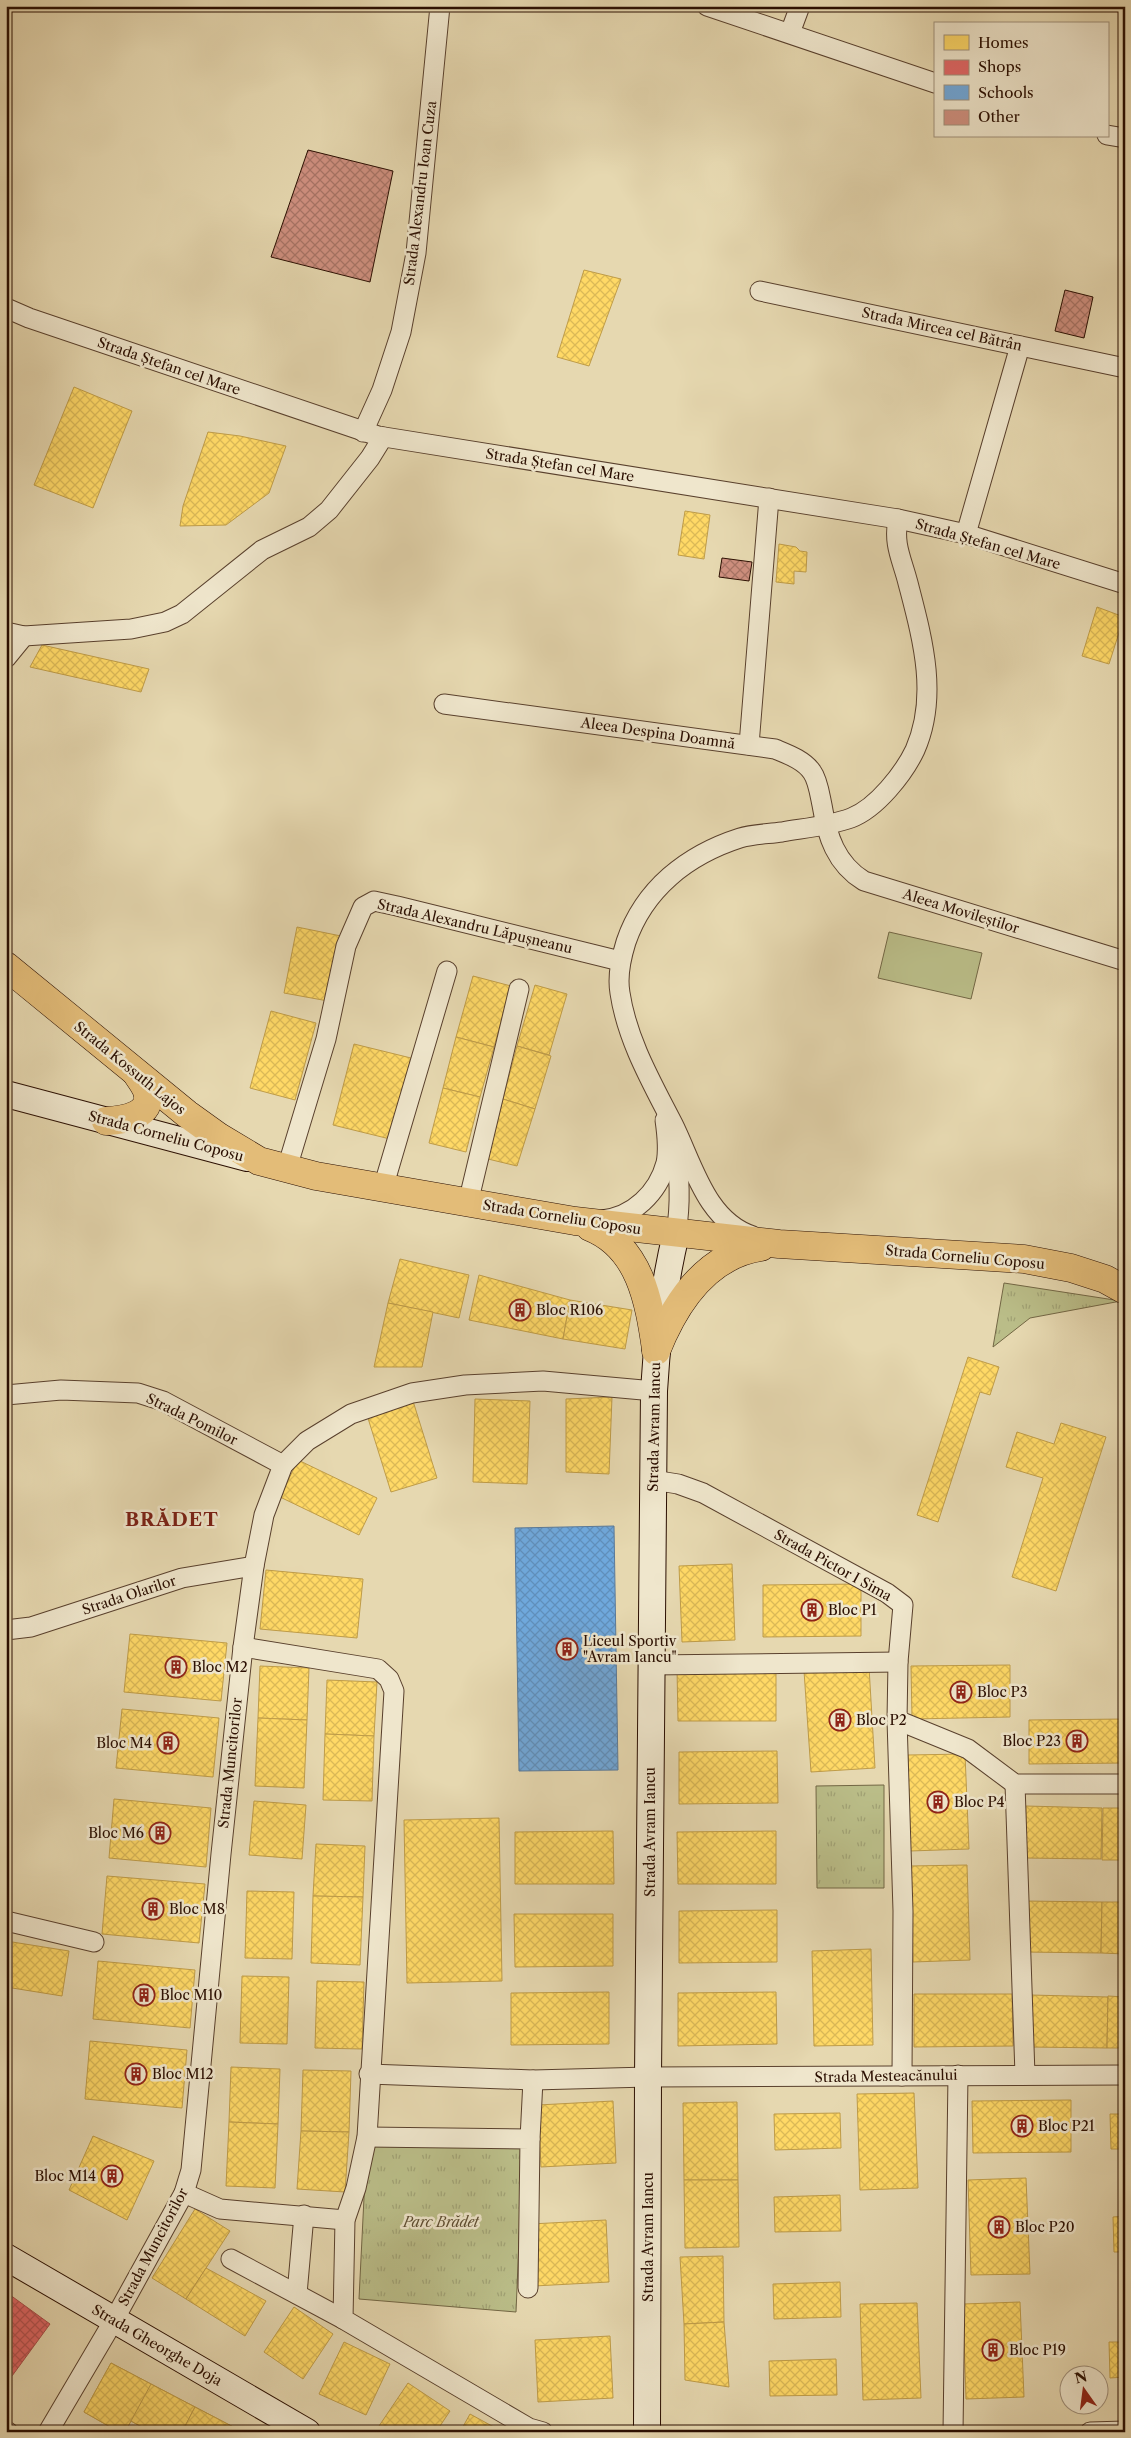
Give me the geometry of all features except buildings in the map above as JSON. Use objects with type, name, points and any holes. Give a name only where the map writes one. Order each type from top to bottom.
[{"type":"main road","name":"Strada Kossuth Lajos","points":[[6,966],[137,1074],[219,1138],[260,1161]]},
{"type":"main road","points":[[106,1121],[126,1120],[141,1112],[148,1100],[147,1090],[137,1074]]},
{"type":"main road","name":"Strada Corneliu Coposu","points":[[260,1161],[383,1188],[574,1221],[676,1234],[779,1244],[1024,1259],[1071,1268],[1118,1281]]},
{"type":"main road","points":[[574,1221],[600,1231],[619,1245],[631,1261],[642,1281],[651,1310],[656,1351]]},
{"type":"main road","points":[[656,1351],[667,1324],[681,1300],[712,1268],[732,1255],[751,1248],[779,1244]]},
{"type":"street","name":"Strada Alexandru Ioan Cuza","points":[[363,432],[382,390],[401,332],[416,253],[440,6]]},
{"type":"street","points":[[706,6],[934,83]]},
{"type":"street","points":[[790,33],[800,6]]},
{"type":"street","points":[[1108,135],[1125,138]]},
{"type":"street","name":"Strada Mircea cel Bătrân","points":[[760,291],[1125,368]]},
{"type":"street","name":"Strada Ștefan cel Mare","points":[[6,308],[38,321],[363,432],[383,437],[898,519],[966,534],[1125,584]]},
{"type":"street","points":[[966,534],[1020,346]]},
{"type":"street","points":[[6,658],[15,634],[131,628],[165,622],[182,614],[262,550],[309,527],[329,510],[365,465],[383,437]]},
{"type":"street","points":[[749,746],[769,498]]},
{"type":"street","points":[[779,1244],[736,1229],[723,1220],[710,1201],[629,1033],[619,992],[620,961],[632,924],[649,898],[672,873],[698,855],[742,838],[825,825],[854,817],[878,799],[896,781],[915,749],[924,716],[928,686],[925,654],[907,580],[896,545],[898,519]]},
{"type":"street","name":"Aleea Despina Doamnă","points":[[444,704],[776,749],[793,757],[812,772],[820,795],[825,825]]},
{"type":"street","name":"Aleea Movileștilor","points":[[825,825],[838,858],[849,872],[864,881],[1125,961]]},
{"type":"street","name":"Strada Alexandru Lăpușneanu","points":[[287,1168],[326,1039],[346,946],[363,907],[370,902],[374,901],[397,906],[620,961]]},
{"type":"street","points":[[383,1188],[448,970]]},
{"type":"street","points":[[468,1202],[519,989]]},
{"type":"street","name":"Strada Corneliu Coposu","points":[[6,1094],[260,1161]]},
{"type":"street","points":[[574,1221],[605,1219],[624,1214],[649,1195],[659,1182],[666,1162],[668,1140],[663,1106]]},
{"type":"street","points":[[663,1106],[674,1146],[679,1178],[679,1208],[676,1234]]},
{"type":"street","name":"Strada Avram Iancu","points":[[648,2432],[650,1665],[654,1391],[656,1351],[665,1286],[676,1234]]},
{"type":"street","name":"Strada Muncitorilor","points":[[48,2432],[114,2320],[184,2193],[191,2170],[243,1647],[254,1566],[264,1515],[283,1466],[307,1441],[351,1414],[412,1393],[465,1384],[543,1381],[654,1391]]},
{"type":"street","name":"Strada Pomilor","points":[[6,1395],[60,1390],[138,1393],[163,1402],[283,1466]]},
{"type":"street","name":"Strada Pictor I Sima","points":[[653,1480],[678,1484],[703,1493],[887,1594],[903,1605],[898,1662],[897,1720],[903,1911],[902,2076]]},
{"type":"street","name":"Strada Olarilor","points":[[6,1630],[31,1627],[182,1578],[254,1566]]},
{"type":"street","points":[[243,1647],[378,1669],[389,1679],[394,1691],[367,2137],[356,2188],[345,2220],[343,2319]]},
{"type":"street","points":[[650,1665],[898,1662]]},
{"type":"street","points":[[897,1720],[968,1749],[1015,1784],[1125,1784]]},
{"type":"street","points":[[1015,1784],[1025,2076]]},
{"type":"street","points":[[6,1921],[94,1942]]},
{"type":"street","name":"Strada Mesteacănului","points":[[370,2074],[533,2080],[648,2077],[1125,2075]]},
{"type":"street","points":[[954,2432],[958,2076]]},
{"type":"street","points":[[528,2288],[530,2139],[533,2080]]},
{"type":"street","points":[[367,2137],[530,2139]]},
{"type":"street","points":[[184,2193],[220,2209],[345,2220]]},
{"type":"street","points":[[297,2294],[304,2215]]},
{"type":"street","name":"Strada Gheorghe Doja","points":[[6,2257],[307,2432]]},
{"type":"street","points":[[231,2259],[343,2319],[529,2428],[543,2432]]},
{"type":"street","points":[[1090,2432],[1125,2431]]},
{"type":"green space","points":[[889,932],[982,953],[971,999],[878,978]]},
{"type":"green space","points":[[1004,1283],[1121,1301],[1030,1318],[993,1347]]},
{"type":"green space","points":[[884,1785],[884,1888],[817,1888],[816,1786]]},
{"type":"green space","name":"Parc Brădet","points":[[367,2137],[523,2144],[516,2312],[359,2299]]},
{"type":"place","name":"Bloc R106","points":[[520,1310]]},
{"type":"place","name":"Bloc P1","points":[[812,1610]]},
{"type":"place","name":"Liceul Sportiv \"Avram Iancu\"","points":[[567,1649]]},
{"type":"place","name":"Bloc M2","points":[[176,1667]]},
{"type":"place","name":"Bloc P3","points":[[961,1692]]},
{"type":"place","name":"Bloc P2","points":[[840,1720]]},
{"type":"place","name":"Bloc P23","points":[[1077,1741]]},
{"type":"place","name":"Bloc M4","points":[[168,1743]]},
{"type":"place","name":"Bloc P4","points":[[938,1802]]},
{"type":"place","name":"Bloc M6","points":[[160,1833]]},
{"type":"place","name":"Bloc M8","points":[[153,1909]]},
{"type":"place","name":"Bloc M10","points":[[144,1995]]},
{"type":"place","name":"Bloc M12","points":[[136,2074]]},
{"type":"place","name":"Bloc P21","points":[[1022,2126]]},
{"type":"place","name":"Bloc M14","points":[[112,2176]]},
{"type":"place","name":"Bloc P20","points":[[999,2227]]},
{"type":"place","name":"Bloc P19","points":[[993,2350]]},
{"type":"district","name":"BRĂDET","points":[[172,1519]]}]
